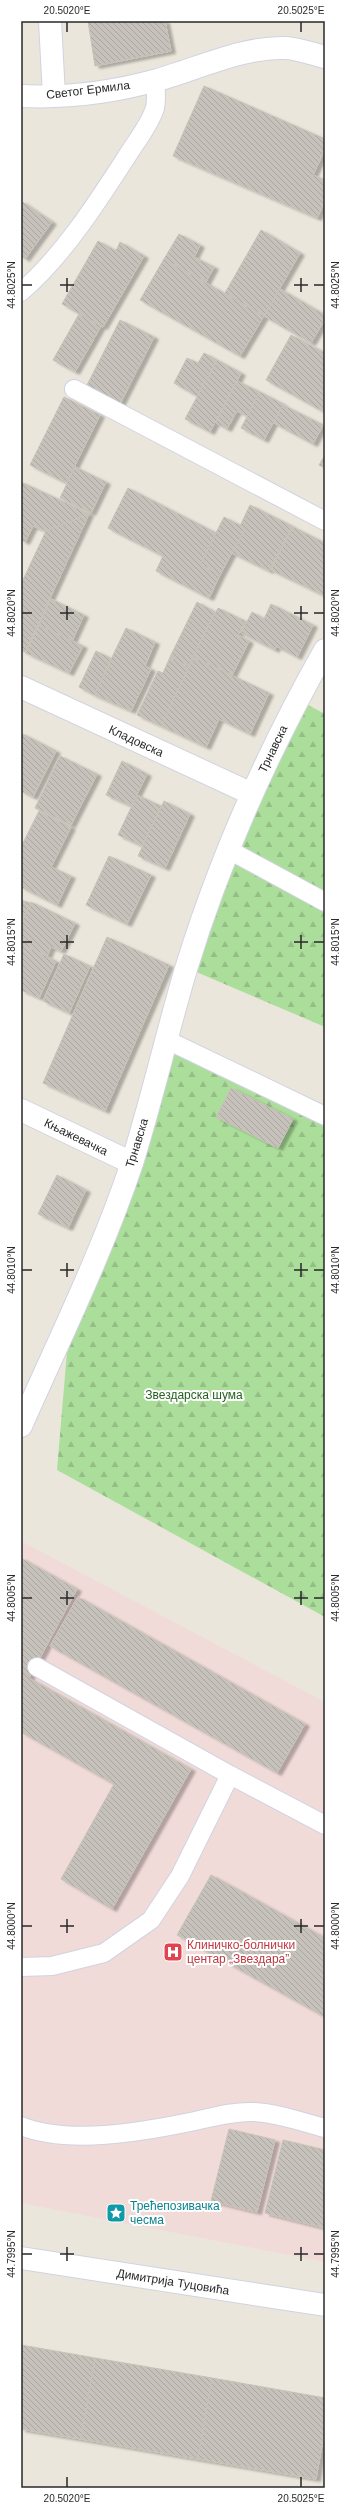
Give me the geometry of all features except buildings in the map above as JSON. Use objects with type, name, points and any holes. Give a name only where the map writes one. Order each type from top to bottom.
[{"type":"street","points":[[50,21],[54,96]]},
{"type":"street","name":"Светог Ермила","points":[[21,96],[54,96],[101,91],[155,81],[253,50],[287,48],[325,57]]},
{"type":"street","name":"Трнавска","points":[[21,1426],[113,1216],[132,1163],[187,968],[229,850],[252,794],[297,699],[325,650]]},
{"type":"street","name":"Кладовска","points":[[21,687],[252,794]]},
{"type":"street","name":"Књажевачка","points":[[21,1110],[132,1163]]},
{"type":"street","name":"Димитрија Туцовића","points":[[21,2258],[325,2305]]},
{"type":"lane","points":[[21,292],[36,280],[77,229],[120,167],[150,120],[155,107],[157,92],[155,81]]},
{"type":"lane","points":[[74,389],[325,521]]},
{"type":"lane","points":[[229,850],[325,902]]},
{"type":"lane","points":[[167,1040],[325,1116]]},
{"type":"lane","points":[[37,1666],[230,1775],[325,1825]]},
{"type":"lane","points":[[21,1967],[52,1966],[104,1953],[151,1920],[180,1876],[230,1775]]},
{"type":"lane","points":[[21,2126],[30,2129],[68,2134],[109,2134],[253,2112],[325,2128]]},
{"type":"shaded area","name":"Клиничко-болнички центар „Звездара”","points":[[21,1541],[325,1702],[325,2262],[21,2203]]},
{"type":"green space","points":[[297,699],[325,714],[325,1027],[187,968]]},
{"type":"green space","name":"Звездарска шума","points":[[167,1040],[325,1116],[325,1617],[57,1470],[69,1328]]},
{"type":"place","name":"Клиничко-болнички центар „Звездара”","points":[[173,1952]]},
{"type":"place","name":"Трећепозивачка чесма","points":[[116,2213]]}]
